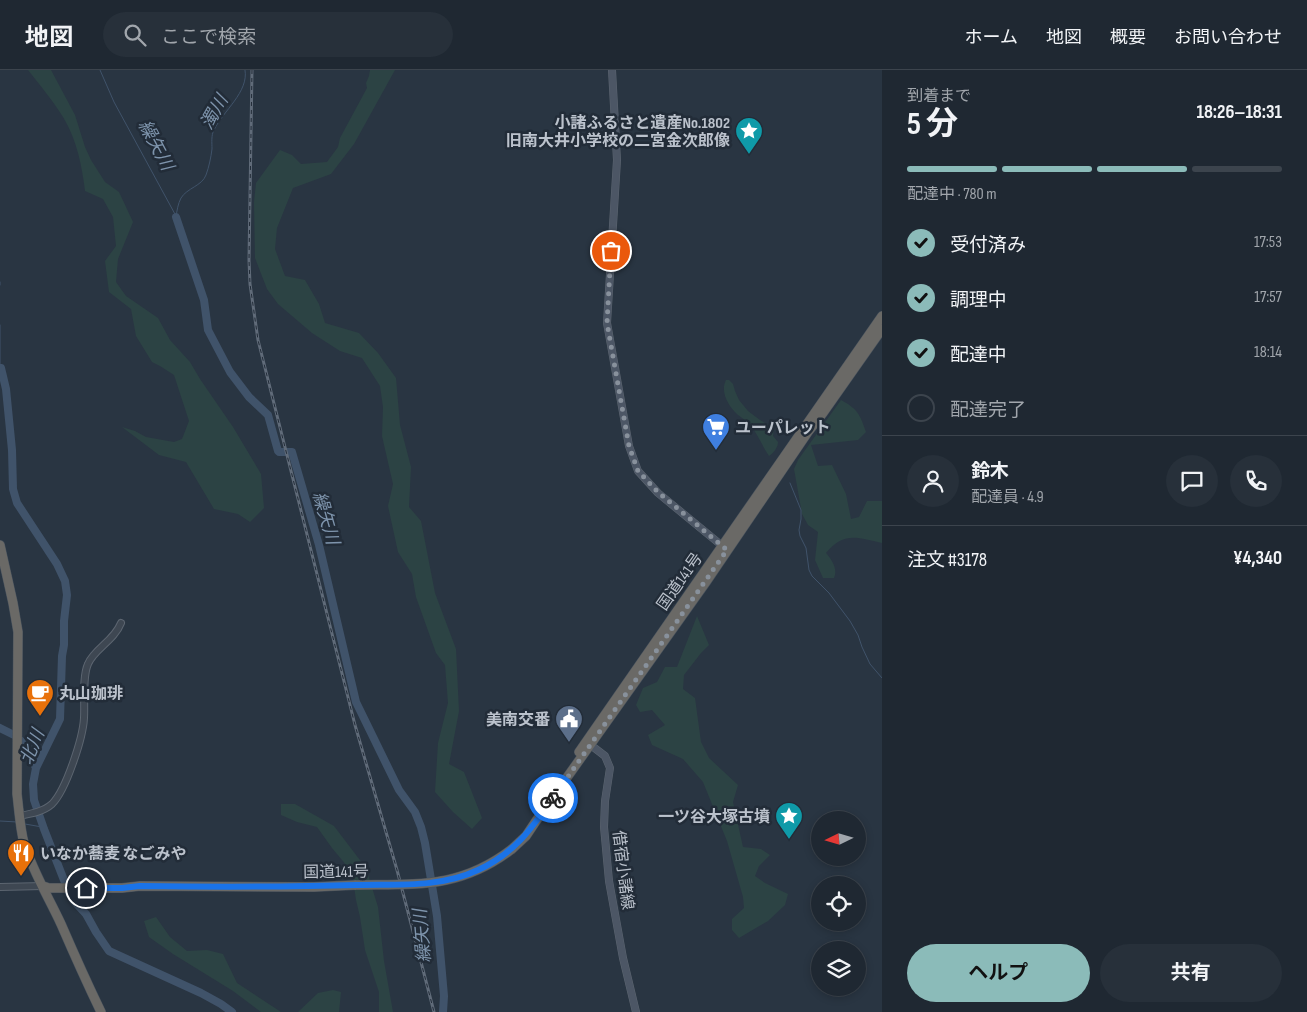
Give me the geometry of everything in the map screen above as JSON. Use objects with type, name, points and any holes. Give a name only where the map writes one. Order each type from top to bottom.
[{"type":"highway","name":"国道141号","points":[[725,548],[882,316]]},
{"type":"highway","name":"国道141号","points":[[43,886],[49,888],[58,886],[122,888],[140,886],[314,887],[429,883],[457,878],[488,865],[512,849],[526,836],[540,816],[543,806],[882,329]]},
{"type":"highway","points":[[0,545],[18,632],[17,778],[19,816],[24,843],[101,1012]]},
{"type":"main road","points":[[612,70],[617,160],[607,323],[629,446],[638,471],[658,492],[725,548]]},
{"type":"main road","name":"借宿小諸線","points":[[588,743],[605,756],[610,768],[605,801],[604,827],[609,881],[636,1012]]},
{"type":"street","points":[[19,816],[45,809],[52,804],[62,790],[82,736],[88,665],[92,658],[118,632],[122,623]]},
{"type":"street","points":[[0,887],[43,886]]},
{"type":"green space","points":[[28,70],[51,70],[75,115],[91,160],[105,182],[119,192],[133,222],[118,259],[116,282],[126,296],[158,318],[170,340],[190,362],[233,427],[261,474],[264,508],[250,522],[238,514],[214,509],[186,462],[159,455],[122,427],[146,437],[174,442],[182,439],[189,421],[174,375],[152,362],[136,336],[131,309],[109,292],[105,261],[116,246],[113,217],[103,199],[85,191],[78,153],[68,126],[55,105]]},
{"type":"green space","points":[[370,70],[395,70],[354,144],[331,174],[293,188],[277,228],[275,249],[285,276],[305,280],[319,304],[325,323],[359,333],[378,353],[396,378],[400,425],[411,467],[409,507],[421,521],[435,593],[456,649],[459,711],[449,764],[464,772],[482,818],[472,829],[435,792],[438,743],[448,703],[445,665],[436,653],[416,597],[412,574],[398,552],[388,506],[393,484],[382,436],[383,407],[380,386],[362,358],[340,351],[312,333],[278,304],[267,289],[255,258],[254,202],[256,183],[280,150],[292,155],[301,164],[327,162],[338,147],[340,138],[367,88],[366,83]]},
{"type":"green space","points":[[726,380],[733,384],[739,400],[748,411],[774,428],[773,436],[778,444],[769,456],[753,429],[728,403],[724,389]]},
{"type":"green space","points":[[841,400],[858,413],[866,432],[858,440],[811,445],[818,466],[832,465],[846,494],[851,519],[859,517],[867,501],[882,501],[882,543],[858,538],[839,541],[826,553],[835,568],[834,578],[823,578],[815,560],[818,532],[808,525],[802,514],[794,469],[798,460]]},
{"type":"green space","points":[[697,616],[709,645],[684,675],[683,689],[695,698],[701,742],[709,758],[738,785],[733,802],[743,847],[761,849],[770,855],[759,866],[755,876],[788,894],[785,905],[768,921],[739,938],[732,930],[732,919],[744,908],[743,897],[727,841],[703,782],[683,759],[652,745],[648,735],[665,725],[652,710],[640,712],[636,705],[643,688],[657,682],[665,667],[677,667]]},
{"type":"green space","points":[[281,804],[295,804],[334,826],[366,868],[378,907],[384,961],[393,1012],[379,1012],[379,992],[365,950],[352,872],[317,827],[297,822],[281,815]]},
{"type":"green space","points":[[156,917],[170,937],[187,951],[207,950],[223,954],[237,983],[281,1012],[261,1012],[233,991],[149,937],[144,921]]},
{"type":"green space","points":[[333,990],[341,992],[339,1012],[298,1012],[318,993]]},
{"type":"waterway","name":"繰矢川","points":[[100,70],[114,102],[176,216]]},
{"type":"waterway","name":"濁川","points":[[176,217],[181,198],[201,182],[206,175],[212,149],[213,132],[239,94],[243,86],[245,70]]},
{"type":"waterway","name":"繰矢川","points":[[176,217],[204,300],[208,330],[230,372],[249,397],[268,415],[278,451],[292,452],[319,545],[356,702],[399,790],[415,812],[421,827],[437,916],[444,996],[443,1012]]},
{"type":"waterway","name":"北川","points":[[0,325],[0,368]]},
{"type":"waterway","name":"北川","points":[[1,368],[6,389],[12,450],[13,489],[17,503],[57,564],[65,581],[67,595],[62,656],[60,719],[36,768],[33,784],[34,800],[44,829],[69,893],[86,914],[109,951],[201,993],[232,1012]]},
{"type":"waterway","points":[[790,483],[801,510],[799,530],[806,548],[809,570],[850,621],[870,664],[882,678]]},
{"type":"waterway","points":[[0,728],[14,735]]},
{"type":"waterway","points":[[21,741],[36,768]]},
{"type":"waterway","points":[[0,821],[17,822]]},
{"type":"waterway","points":[[25,824],[44,829]]},
{"type":"railway","points":[[252,70],[249,260],[250,284],[258,340],[355,725],[397,870],[434,1012]]},
{"type":"way so far","points":[[553,798],[727,550],[658,492],[638,471],[629,446],[607,323],[611,251]]},
{"type":"place","name":"小諸ふるさと遺産No.1802 旧南大井小学校の二宮金次郎像","points":[[749,155]]},
{"type":"place","name":"ユーパレット","points":[[716,451]]},
{"type":"place","name":"丸山珈琲","points":[[40,717]]},
{"type":"place","name":"美南交番","points":[[569,743]]},
{"type":"place","name":"一ツ谷大塚古墳","points":[[789,840]]},
{"type":"place","name":"いなか蕎麦 なごみや","points":[[21,877]]},
{"type":"route","points":[[86,888],[140,886],[314,887],[429,883],[447,880],[477,871],[512,849],[526,836],[553,798]]}]
